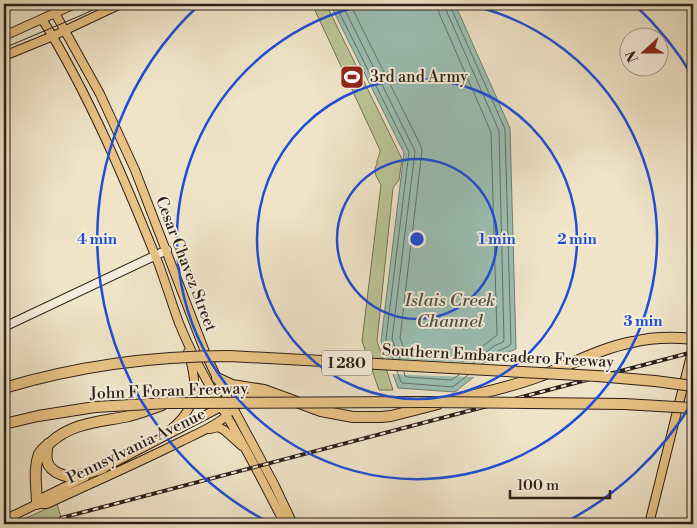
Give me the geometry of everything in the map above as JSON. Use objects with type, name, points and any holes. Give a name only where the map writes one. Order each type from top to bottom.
[{"type":"highway","points":[[217,378],[232,385],[264,390],[321,411],[337,415],[367,418],[391,416],[525,381],[597,353],[632,342],[656,338],[679,337],[693,339]]},
{"type":"highway","name":"Southern Embarcadero Freeway","points":[[4,388],[87,368],[145,360],[202,356],[596,376],[693,386]]},
{"type":"highway","points":[[232,406],[252,397],[275,394]]},
{"type":"highway","name":"John F Foran Freeway","points":[[4,424],[95,406],[167,403],[424,402],[624,404],[693,408]]},
{"type":"highway","points":[[37,504],[37,464],[40,453],[50,442],[65,432],[79,426],[130,416],[167,403]]},
{"type":"highway","points":[[50,442],[46,455],[50,468],[55,472],[72,477],[102,468]]},
{"type":"main road","points":[[4,36],[75,4]]},
{"type":"main road","points":[[4,56],[53,36],[121,4]]},
{"type":"main road","name":"Cesar Chavez Street","points":[[55,13],[100,94],[135,170],[207,357],[293,524]]},
{"type":"main road","name":"Cesar Chavez Street","points":[[42,19],[87,100],[122,176],[155,256],[179,324],[205,377],[285,524]]},
{"type":"main road","points":[[4,327],[167,250]]},
{"type":"main road","points":[[159,439],[185,415],[192,400],[195,386],[194,370],[179,324]]},
{"type":"main road","points":[[650,524],[693,348]]},
{"type":"main road","name":"Pennsylvania Avenue","points":[[4,520],[37,504],[44,497],[221,407],[232,406]]},
{"type":"main road","name":"Pennsylvania Avenue","points":[[37,504],[47,504],[197,434],[226,416],[232,406]]},
{"type":"main road","points":[[197,434],[218,427],[246,450]]},
{"type":"green space","points":[[326,4],[402,159],[399,180],[393,188],[377,341],[393,390],[379,390],[362,341],[381,185],[375,172],[380,150],[313,6]]},
{"type":"green space","points":[[57,504],[63,524],[13,524]]},
{"type":"water","name":"Islais Creek Channel","points":[[330,4],[455,4],[510,128],[516,349],[501,355],[455,392],[398,388],[381,341],[404,153]]},
{"type":"pier","points":[[385,358],[495,363],[477,377],[390,374]]},
{"type":"tram line","points":[[4,48],[105,4]]},
{"type":"railway","points":[[61,518],[693,352]]},
{"type":"place","name":"3rd and Army","points":[[352,77]]}]
